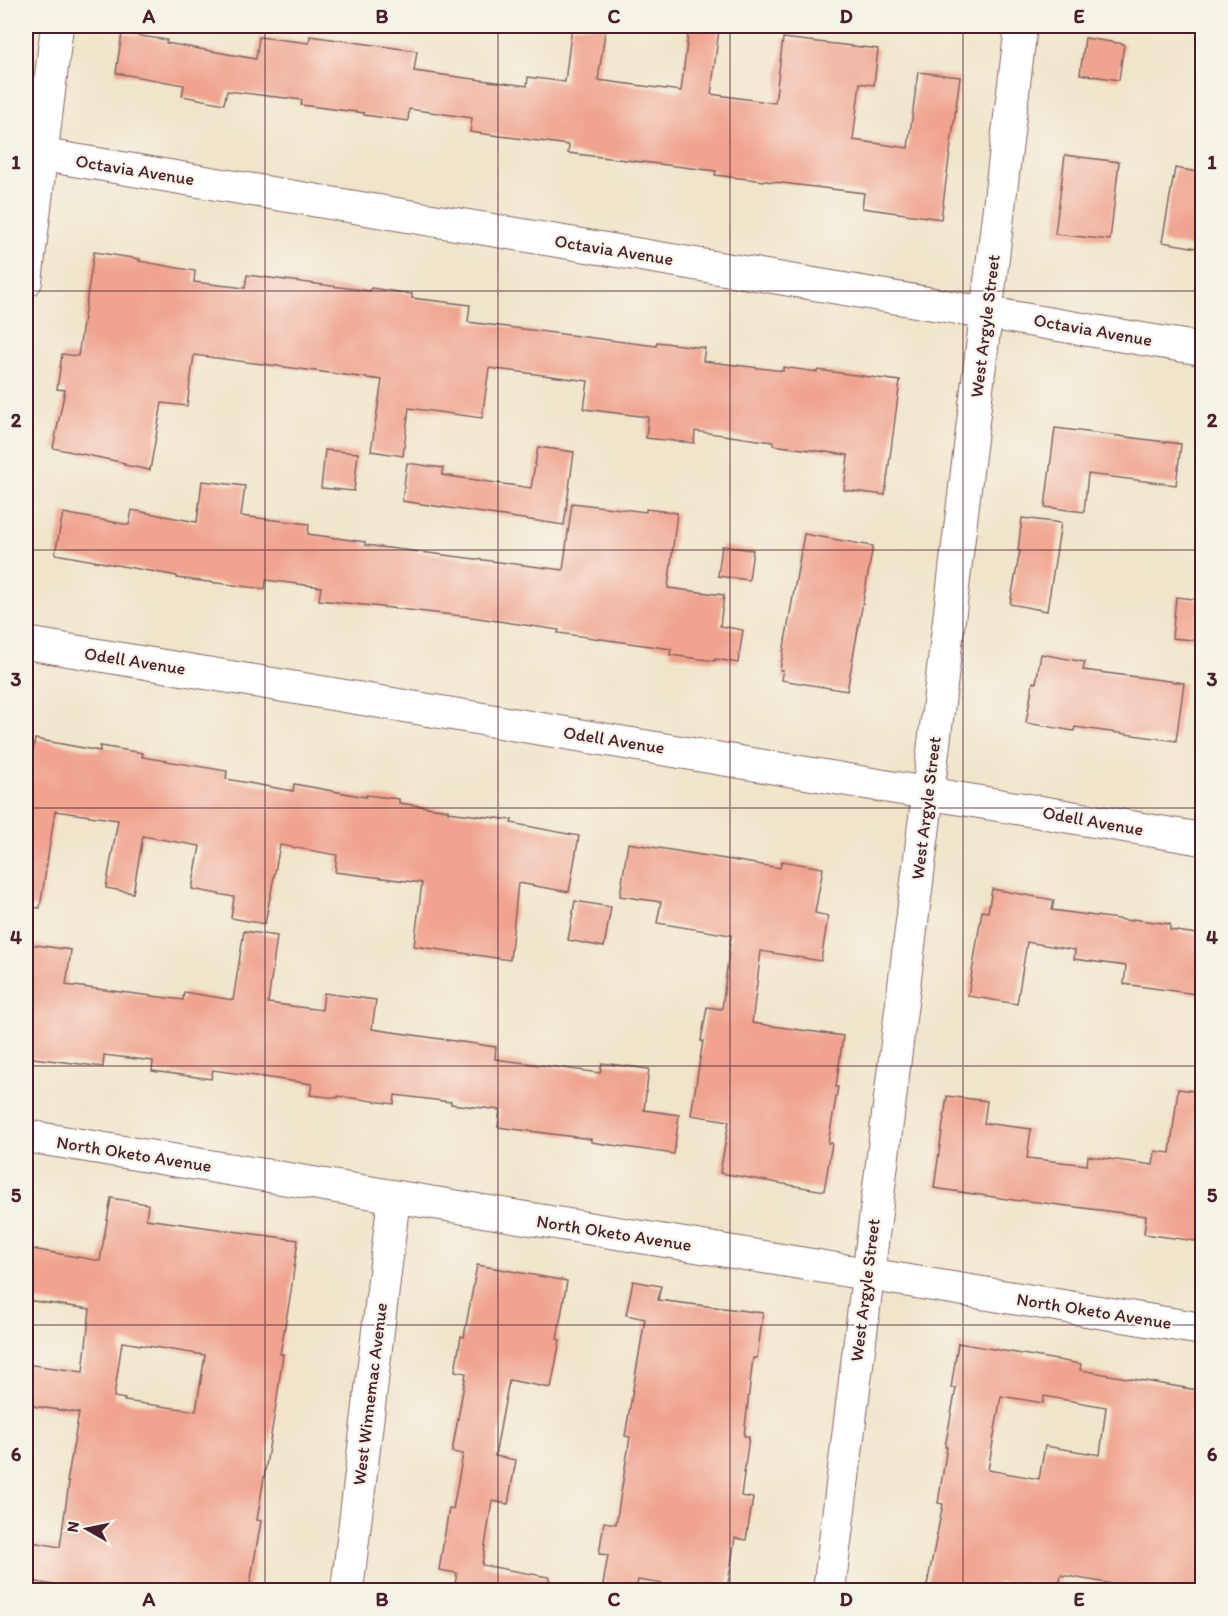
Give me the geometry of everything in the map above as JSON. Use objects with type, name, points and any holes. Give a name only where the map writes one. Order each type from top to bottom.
[{"type":"street","points":[[26,281],[33,154],[57,26]]},
{"type":"street","name":"West Argyle Street","points":[[829,1590],[1021,26]]},
{"type":"street","name":"Octavia Avenue","points":[[33,154],[1203,349]]},
{"type":"street","name":"Odell Avenue","points":[[26,642],[1203,839]]},
{"type":"street","name":"North Oketo Avenue","points":[[26,1136],[1203,1329]]},
{"type":"street","name":"West Winnemac Avenue","points":[[347,1590],[394,1197]]},
{"type":"building","points":[[572,26],[606,26],[598,80],[681,91],[689,26],[719,30],[711,94],[775,103],[783,38],[878,49],[874,85],[860,83],[853,140],[908,148],[918,72],[960,77],[941,219],[862,208],[864,193],[715,175],[716,171],[568,153],[569,145],[470,132],[472,118],[409,109],[408,121],[301,105],[302,100],[227,91],[224,104],[182,96],[184,85],[116,73],[122,33],[256,59],[259,37],[309,43],[310,36],[417,51],[414,71],[527,86],[528,77],[565,82]]},
{"type":"building","points":[[1085,38],[1124,44],[1119,80],[1080,74]]},
{"type":"building","points":[[1065,155],[1119,162],[1110,240],[1055,234]]},
{"type":"building","points":[[1175,168],[1203,173],[1203,249],[1162,242]]},
{"type":"building","points":[[94,252],[195,271],[194,282],[245,288],[247,275],[370,291],[371,288],[412,294],[412,298],[470,305],[468,322],[656,346],[657,342],[705,348],[703,361],[783,371],[783,367],[817,372],[818,370],[900,381],[885,495],[844,490],[848,455],[695,431],[694,443],[646,438],[648,417],[584,409],[588,381],[489,368],[482,418],[409,408],[403,456],[371,451],[382,380],[194,355],[187,406],[162,403],[150,470],[53,448],[65,390],[57,389],[62,354],[78,356]]},
{"type":"building","points":[[1055,428],[1181,444],[1176,485],[1088,474],[1084,512],[1045,507]]},
{"type":"building","points":[[538,447],[574,452],[564,525],[402,501],[407,463],[443,468],[442,475],[531,488]]},
{"type":"building","points":[[325,450],[358,453],[354,491],[321,488]]},
{"type":"building","points":[[202,481],[245,486],[241,516],[309,524],[308,534],[365,542],[365,545],[563,570],[572,503],[646,512],[646,509],[677,513],[668,588],[724,595],[720,626],[743,630],[738,663],[670,655],[671,649],[558,633],[559,630],[471,617],[319,600],[321,587],[266,580],[265,589],[177,578],[177,576],[55,554],[63,513],[129,525],[132,510],[197,522]]},
{"type":"building","points":[[1022,518],[1061,523],[1047,611],[1010,604],[1020,551],[1018,550]]},
{"type":"building","points":[[804,534],[873,546],[847,691],[781,680],[783,670],[780,670]]},
{"type":"building","points":[[722,546],[753,550],[749,580],[718,576]]},
{"type":"building","points":[[1176,597],[1203,600],[1203,641],[1172,638]]},
{"type":"building","points":[[1041,654],[1085,662],[1083,670],[1184,683],[1176,741],[1075,727],[1074,731],[1026,723],[1033,682],[1036,683]]},
{"type":"building","points":[[35,739],[100,751],[100,746],[143,753],[142,757],[227,771],[226,779],[293,791],[294,784],[366,797],[366,795],[399,799],[399,803],[512,820],[511,823],[579,836],[569,892],[518,883],[510,960],[414,946],[422,883],[335,872],[337,855],[280,845],[265,924],[231,918],[234,897],[192,889],[200,846],[143,836],[133,893],[106,888],[118,820],[55,811],[40,908],[26,907],[26,792]]},
{"type":"building","points":[[628,843],[780,868],[782,861],[823,868],[815,913],[828,916],[821,961],[761,951],[752,1023],[843,1036],[836,1087],[838,1087],[828,1143],[832,1143],[824,1191],[720,1173],[729,1121],[691,1115],[707,1007],[722,1009],[731,935],[657,923],[661,902],[620,896]]},
{"type":"building","points":[[992,889],[1054,900],[1052,910],[1170,924],[1170,930],[1203,935],[1203,995],[1124,984],[1126,966],[1074,959],[1075,950],[1027,942],[1017,1004],[968,996],[982,911],[988,912]]},
{"type":"building","points":[[575,901],[611,907],[604,947],[568,940]]},
{"type":"building","points":[[244,931],[277,936],[268,1003],[322,1010],[324,993],[376,1000],[372,1029],[496,1047],[495,1059],[600,1073],[602,1063],[649,1069],[644,1110],[679,1115],[674,1154],[591,1142],[591,1139],[498,1127],[500,1110],[451,1104],[451,1102],[395,1095],[394,1104],[338,1096],[338,1098],[310,1095],[312,1084],[213,1070],[211,1079],[152,1071],[153,1061],[104,1055],[103,1067],[26,1057],[26,972],[29,944],[71,950],[66,985],[183,1000],[184,992],[233,1000]]},
{"type":"building","points":[[1178,1089],[1203,1092],[1203,1242],[1144,1234],[1146,1216],[934,1188],[947,1096],[987,1101],[984,1123],[1031,1129],[1027,1158],[1087,1165],[1088,1156],[1153,1165],[1155,1151],[1170,1153]]},
{"type":"building","points":[[111,1198],[148,1204],[146,1219],[298,1240],[280,1354],[283,1354],[276,1405],[257,1520],[261,1521],[249,1590],[58,1590],[59,1586],[26,1580],[26,1541],[60,1547],[69,1482],[67,1482],[79,1413],[26,1405],[26,1364],[83,1372],[90,1309],[26,1300],[26,1248],[100,1261]],"holes":[[[122,1342],[205,1355],[196,1411],[124,1401],[125,1399],[114,1397]]]},
{"type":"building","points":[[477,1265],[567,1281],[557,1339],[560,1340],[551,1388],[509,1380],[495,1456],[516,1460],[508,1504],[492,1501],[482,1565],[549,1577],[548,1590],[454,1590],[457,1573],[439,1570],[449,1508],[453,1509],[463,1454],[452,1452],[466,1373],[455,1371],[461,1336],[464,1337]]},
{"type":"building","points":[[633,1281],[661,1286],[658,1300],[763,1313],[757,1358],[753,1358],[744,1436],[749,1437],[741,1496],[753,1498],[746,1540],[735,1538],[727,1590],[703,1590],[638,1580],[636,1590],[602,1590],[608,1555],[599,1554],[604,1522],[616,1524],[630,1437],[625,1436],[645,1319],[626,1315]]},
{"type":"building","points":[[958,1343],[1081,1364],[1080,1370],[1203,1391],[1203,1590],[1148,1590],[1061,1575],[1058,1590],[1037,1590],[997,1583],[996,1590],[926,1590],[943,1504],[938,1503],[956,1388],[951,1388]],"holes":[[[1001,1396],[1043,1403],[1044,1396],[1106,1407],[1100,1455],[1045,1446],[1039,1479],[988,1470]]]}]
